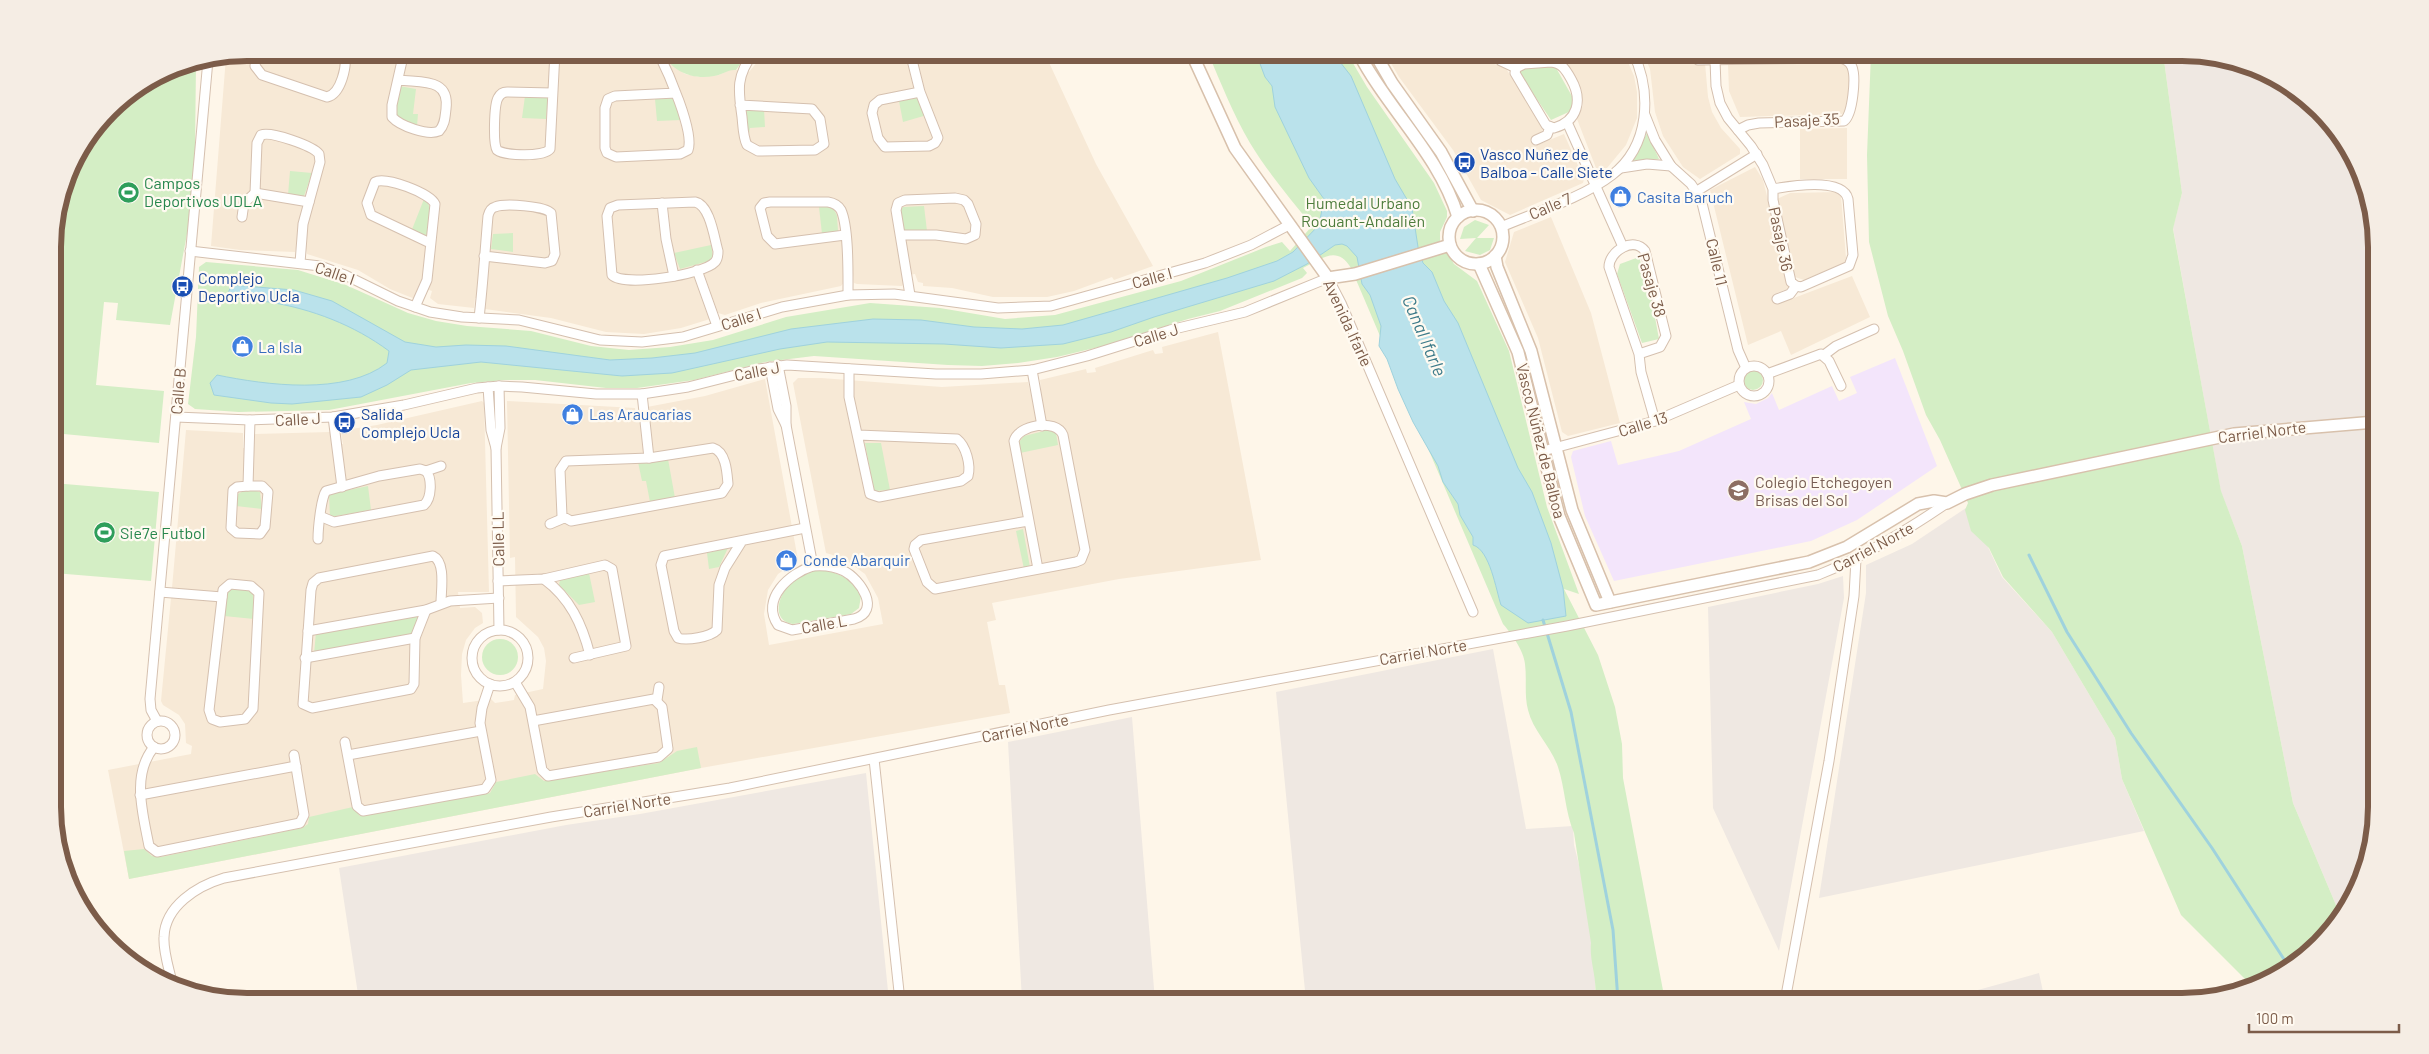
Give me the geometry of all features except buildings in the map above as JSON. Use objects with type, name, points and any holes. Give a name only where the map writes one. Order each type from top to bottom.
[{"type":"street","points":[[256,61],[255,66],[262,75],[327,97],[333,96],[338,90],[345,61]]},
{"type":"street","points":[[399,80],[433,84],[444,90],[447,99],[444,123],[439,131],[430,133],[393,119],[391,113],[392,105],[402,61]]},
{"type":"street","points":[[552,93],[508,92],[501,94],[497,100],[494,142],[496,150],[501,153],[541,155],[548,152],[551,145],[554,61]]},
{"type":"street","points":[[662,61],[676,93],[690,141],[689,147],[686,152],[680,154],[616,157],[607,153],[605,148],[604,108],[608,99],[615,96],[676,93]]},
{"type":"street","points":[[740,105],[812,109],[820,119],[824,144],[815,150],[752,149],[745,142],[740,105],[740,79],[749,61]]},
{"type":"street","points":[[912,61],[920,92],[938,135],[935,144],[890,148],[882,145],[879,141],[872,113],[874,104],[880,100],[920,92]]},
{"type":"street","name":"Avenida Ifarle","points":[[1195,61],[1235,148],[1328,278],[1341,302],[1473,612]]},
{"type":"street","points":[[1363,61],[1382,92],[1433,162],[1448,190],[1458,218]]},
{"type":"street","points":[[1379,61],[1392,82],[1442,152],[1473,211]]},
{"type":"street","points":[[1503,61],[1516,68]]},
{"type":"street","name":"Calle 7","points":[[1501,227],[1594,186],[1621,168],[1637,143],[1645,115],[1645,90],[1636,61]]},
{"type":"street","points":[[1715,61],[1716,86],[1720,102],[1728,118],[1757,154],[1773,189]]},
{"type":"street","name":"Pasaje 35","points":[[1738,130],[1748,125],[1759,123],[1844,121],[1851,110],[1853,67],[1849,61]]},
{"type":"street","points":[[1516,68],[1524,64],[1551,62],[1563,67],[1578,96],[1576,110],[1567,122],[1550,127]]},
{"type":"street","name":"Calle B","points":[[157,721],[150,704],[207,66]]},
{"type":"street","points":[[1516,68],[1516,76],[1545,123],[1550,127]]},
{"type":"street","name":"Calle 11","points":[[1645,115],[1655,140],[1670,166],[1685,177],[1696,191],[1705,209],[1738,350],[1746,368]]},
{"type":"street","points":[[1567,122],[1594,186],[1623,247]]},
{"type":"street","points":[[1536,140],[1547,135],[1550,127]]},
{"type":"street","points":[[242,217],[244,202],[255,193],[258,140],[261,135],[268,133],[312,148],[319,154],[320,162],[303,224],[300,263]]},
{"type":"street","points":[[1696,191],[1757,154]]},
{"type":"street","points":[[1621,168],[1647,164],[1670,166]]},
{"type":"street","points":[[415,308],[427,280],[430,243],[436,207],[432,199],[385,180],[375,182],[367,203],[371,215],[430,243]]},
{"type":"street","name":"Pasaje 36","points":[[1804,186],[1836,186],[1842,188],[1847,196],[1853,255],[1852,262],[1846,268],[1801,287],[1796,286],[1789,276],[1773,200],[1773,189],[1804,186]]},
{"type":"street","points":[[255,193],[308,202]]},
{"type":"street","points":[[901,235],[936,235],[966,239],[975,235],[977,228],[968,204],[960,198],[902,200],[896,207],[910,295]]},
{"type":"street","points":[[695,202],[704,207],[718,256],[714,263],[697,270],[674,276],[619,280],[614,278],[610,272],[606,216],[608,210],[615,206],[695,202]]},
{"type":"street","points":[[845,235],[775,244],[767,236],[760,208],[767,202],[834,203],[841,211],[845,235],[848,295]]},
{"type":"street","points":[[662,204],[666,239],[674,276]]},
{"type":"street","points":[[479,318],[484,256],[488,216],[494,207],[542,207],[552,213],[556,254],[552,261],[545,263],[484,256]]},
{"type":"street","points":[[1473,211],[1490,214],[1501,227],[1502,242],[1495,256],[1479,264],[1461,260],[1450,245],[1451,228],[1458,218],[1473,211]]},
{"type":"street","name":"Calle I","points":[[190,251],[300,263],[345,275],[415,308],[446,315],[531,322],[600,340],[628,342],[670,339],[782,306],[848,295],[878,293],[910,295],[998,308],[1051,306],[1204,263],[1251,245],[1289,224]]},
{"type":"street","name":"Pasaje 38","points":[[1639,354],[1660,347],[1665,342],[1666,336],[1645,251],[1636,244],[1615,251],[1610,258],[1610,271],[1639,354],[1641,372],[1656,422]]},
{"type":"street","points":[[1328,278],[1355,274],[1450,245]]},
{"type":"street","name":"Vasco Núñez de Balboa","points":[[1495,256],[1497,267],[1531,351],[1576,521],[1610,602]]},
{"type":"street","name":"Vasco Núñez de Balboa","points":[[1479,264],[1518,352],[1559,516],[1602,618]]},
{"type":"street","points":[[697,270],[717,326]]},
{"type":"street","name":"Calle J","points":[[176,416],[250,420],[333,417],[499,386],[522,386],[596,394],[642,394],[688,388],[774,366],[812,365],[936,374],[982,374],[1032,370],[1087,356],[1170,330],[1245,312],[1328,278]]},
{"type":"street","name":"Pasaje 36","points":[[1777,299],[1790,294],[1796,286]]},
{"type":"street","points":[[1824,355],[1836,346],[1874,329]]},
{"type":"street","points":[[1767,374],[1815,354],[1824,355],[1829,360],[1841,386]]},
{"type":"street","points":[[774,366],[778,409],[786,425],[813,566]]},
{"type":"street","points":[[1758,366],[1767,374],[1767,388],[1761,394],[1747,395],[1739,385],[1740,373],[1746,368],[1758,366]]},
{"type":"street","points":[[848,369],[848,393],[868,488],[872,496],[878,497],[961,481],[968,476],[969,468],[965,448],[954,437],[858,434]]},
{"type":"street","points":[[1032,370],[1042,426]]},
{"type":"street","name":"Calle 13","points":[[1543,451],[1656,422],[1739,385]]},
{"type":"street","name":"Calle LL","points":[[496,448],[500,435],[499,386]]},
{"type":"street","name":"Calle LL","points":[[488,387],[491,430],[496,448],[499,630]]},
{"type":"street","points":[[642,394],[649,458]]},
{"type":"street","points":[[333,417],[342,487]]},
{"type":"street","points":[[248,486],[250,420]]},
{"type":"street","name":"Carriel Norte","points":[[171,977],[164,946],[164,932],[167,921],[176,908],[191,893],[214,881],[551,817],[730,788],[1109,710],[1567,626],[1818,575],[1856,560],[1947,503],[1965,494],[1992,485],[2218,437],[2267,430],[2368,423]]},
{"type":"street","points":[[1028,521],[921,540],[915,545],[914,550],[927,582],[935,589],[1079,562],[1085,553],[1062,432],[1053,425],[1019,432],[1014,441],[1038,569]]},
{"type":"street","points":[[716,449],[722,455],[728,487],[720,493],[571,521],[564,518],[560,511],[560,470],[563,463],[568,460],[649,458],[716,449]]},
{"type":"street","points":[[318,539],[318,526],[322,517],[321,510],[324,493],[328,490],[386,474],[420,469],[426,471],[441,466]]},
{"type":"street","points":[[322,517],[334,522],[424,505],[430,497],[429,477],[426,471]]},
{"type":"street","points":[[237,486],[248,486],[262,486],[268,492],[265,527],[260,534],[237,533],[230,528],[233,490],[237,486]]},
{"type":"street","name":"Carriel Norte","points":[[1596,605],[1809,562],[1847,546],[1918,504],[1934,501],[1947,503]]},
{"type":"street","points":[[550,524],[564,518]]},
{"type":"street","points":[[742,541],[725,568],[719,585],[717,630],[711,635],[684,639],[678,638],[674,631],[661,565],[662,558],[666,555],[805,528]]},
{"type":"street","points":[[426,610],[415,638],[414,684],[411,689],[406,692],[308,708],[303,704],[311,587],[315,580],[323,576],[433,556],[438,559],[440,565],[441,603]]},
{"type":"street","points":[[1786,993],[1829,761],[1854,596],[1856,560]]},
{"type":"street","points":[[498,581],[544,579],[604,566],[612,569],[626,643],[622,648],[574,658]]},
{"type":"street","name":"Calle L","points":[[813,566],[837,568],[857,580],[867,597],[867,606],[863,614],[854,619],[792,630],[778,625],[774,618],[772,607],[776,593],[790,577],[813,566]]},
{"type":"street","points":[[544,579],[559,592],[572,608],[581,626],[590,655]]},
{"type":"street","points":[[234,584],[255,587],[260,597],[252,713],[246,719],[220,722],[212,719],[210,710],[222,597],[225,588],[234,584]]},
{"type":"street","points":[[160,592],[222,597]]},
{"type":"street","points":[[308,631],[426,610],[441,603],[499,598]]},
{"type":"street","points":[[499,630],[515,634],[524,642],[528,652],[526,669],[515,682],[500,686],[490,684],[481,678],[475,669],[472,653],[476,643],[484,635],[499,630]]},
{"type":"street","points":[[305,658],[415,638]]},
{"type":"street","points":[[515,682],[527,700],[542,770],[546,775],[553,777],[659,757],[665,754],[668,743],[662,707],[657,700],[652,698],[533,721]]},
{"type":"street","points":[[345,742],[357,806],[366,812],[488,788],[491,780],[481,731],[482,708],[490,684]]},
{"type":"street","points":[[657,700],[659,687]]},
{"type":"street","points":[[157,721],[170,724],[176,736],[168,748],[154,747],[148,740],[147,731],[157,721]]},
{"type":"street","points":[[348,756],[481,731]]},
{"type":"street","points":[[154,747],[143,765],[140,795],[149,846],[153,850],[160,851],[298,825],[304,815],[294,755]]},
{"type":"street","points":[[874,759],[899,993]]},
{"type":"street","points":[[140,795],[296,766]]},
{"type":"shaded area","points":[[248,61],[668,61],[685,74],[700,77],[719,75],[731,69],[749,72],[758,61],[1048,61],[1096,164],[1153,266],[1114,280],[1112,277],[1074,291],[1047,297],[993,297],[952,288],[923,286],[923,283],[918,282],[915,274],[908,275],[902,286],[857,284],[854,283],[853,274],[845,275],[845,281],[841,286],[761,303],[725,315],[718,313],[715,307],[708,309],[710,319],[681,328],[644,334],[606,332],[551,318],[485,309],[486,299],[481,298],[475,298],[474,308],[438,304],[430,298],[432,291],[421,287],[415,299],[390,289],[358,270],[307,254],[306,248],[296,248],[295,252],[240,250],[211,246],[226,63]]},
{"type":"shaded area","points":[[1390,61],[1492,61],[1494,64],[1505,67],[1544,128],[1539,135],[1532,138],[1535,146],[1564,134],[1584,179],[1583,183],[1510,215],[1481,200],[1453,150],[1399,77]]},
{"type":"shaded area","points":[[1564,61],[1627,61],[1634,76],[1637,92],[1637,118],[1626,145],[1607,168],[1600,170],[1596,168],[1577,119],[1583,105],[1580,87]]},
{"type":"shaded area","points":[[1646,61],[1694,61],[1705,63],[1708,97],[1712,112],[1721,128],[1740,149],[1740,154],[1700,179],[1683,167],[1663,136],[1655,112],[1650,69]]},
{"type":"shaded area","points":[[2164,61],[2206,63],[2241,71],[2264,80],[2295,100],[2322,125],[2343,154],[2354,176],[2364,211],[2368,248],[2368,806],[2364,843],[2358,866],[2349,889],[2337,908],[2293,803],[2242,546],[2221,492],[2173,228],[2182,193]]},
{"type":"shaded area","points":[[1849,62],[1850,110],[1842,114],[1740,117],[1729,91],[1728,64]]},
{"type":"shaded area","points":[[1847,128],[1847,179],[1800,179],[1800,129]]},
{"type":"shaded area","points":[[1755,167],[1763,180],[1790,288],[1774,294],[1778,304],[1852,276],[1870,317],[1791,355],[1781,331],[1748,345],[1710,190]]},
{"type":"shaded area","points":[[1838,192],[1841,196],[1846,258],[1844,263],[1804,280],[1795,277],[1777,199],[1790,193]]},
{"type":"shaded area","points":[[1551,217],[1591,313],[1620,423],[1568,436],[1562,432],[1538,338],[1505,262],[1514,232]]},
{"type":"shaded area","points":[[1218,332],[1261,560],[1119,579],[992,603],[996,620],[987,622],[999,685],[1005,685],[1010,713],[701,768],[129,879],[108,770],[191,754],[192,746],[186,743],[185,724],[179,715],[163,705],[161,701],[171,598],[185,599],[185,590],[172,588],[186,430],[243,433],[243,448],[254,448],[255,434],[330,432],[332,445],[343,444],[341,433],[345,430],[377,425],[482,401],[484,403],[489,592],[458,592],[460,608],[475,607],[482,613],[483,623],[475,628],[466,640],[462,654],[461,675],[463,703],[491,699],[495,703],[514,700],[515,695],[543,689],[546,661],[544,648],[538,637],[516,617],[515,557],[510,558],[507,401],[635,408],[636,418],[648,417],[647,407],[705,396],[765,379],[798,560],[778,574],[768,590],[764,614],[769,645],[883,624],[878,598],[865,574],[843,558],[826,553],[793,383],[798,378],[942,387],[1028,382],[1030,391],[1041,389],[1040,380],[1086,369],[1087,373],[1096,372],[1095,368],[1153,350],[1155,354],[1163,353],[1162,347]]},
{"type":"shaded area","name":"Colegio Etchegoyen Brisas del Sol","points":[[1895,358],[1937,466],[1857,520],[1811,541],[1614,581],[1585,516],[1571,457],[1573,451],[1611,441],[1618,465],[1679,451],[1751,419],[1744,402],[1756,404],[1768,398],[1772,393],[1779,410],[1832,386],[1839,401],[1857,393],[1850,377]]},
{"type":"shaded area","points":[[1969,506],[2002,577],[2052,632],[2115,738],[2122,779],[2144,831],[1819,898],[1866,593],[1866,565],[1912,544]]},
{"type":"shaded area","points":[[1843,576],[1844,598],[1779,951],[1713,808],[1708,607],[1818,584]]},
{"type":"shaded area","points":[[1493,649],[1526,829],[1573,826],[1574,845],[1583,881],[1596,975],[1595,993],[1305,993],[1276,692]]},
{"type":"shaded area","points":[[1132,717],[1154,993],[1022,993],[1008,742]]},
{"type":"shaded area","points":[[866,773],[888,993],[358,993],[339,868],[566,825],[640,814]]},
{"type":"shaded area","points":[[2039,973],[2043,993],[1967,993]]},
{"type":"green space","points":[[668,61],[742,61],[736,70],[706,77],[684,73]]},
{"type":"green space","name":"Humedal Urbano Rocuant-Andalién","points":[[1212,61],[1352,61],[1367,87],[1434,183],[1447,211],[1447,217],[1440,232],[1440,241],[1454,264],[1477,281],[1509,351],[1547,507],[1579,594],[1564,589],[1598,655],[1615,707],[1622,744],[1623,778],[1663,993],[1595,993],[1591,943],[1574,833],[1555,759],[1530,718],[1526,699],[1524,659],[1520,648],[1503,624],[1351,268],[1346,261],[1335,255],[1323,258],[1303,268],[1307,273],[1302,278],[1220,311],[1188,319],[1103,346],[1057,357],[1018,363],[982,366],[948,365],[814,356],[765,362],[694,380],[637,388],[606,388],[535,380],[505,380],[471,383],[329,410],[239,412],[195,409],[188,404],[196,337],[199,267],[206,262],[298,270],[346,285],[408,313],[436,321],[467,326],[531,331],[591,346],[629,350],[670,347],[713,340],[786,317],[870,303],[940,308],[1005,319],[1055,315],[1181,281],[1282,242],[1290,251],[1312,226],[1257,154],[1233,110]]},
{"type":"green space","points":[[1871,61],[2164,61],[2182,193],[2173,229],[2221,491],[2242,546],[2293,803],[2337,908],[2322,929],[2304,947],[2264,974],[2247,981],[2181,915],[2122,779],[2115,738],[2052,632],[2003,577],[1989,548],[1971,531],[1965,510],[1968,503],[1940,440],[1926,415],[1888,316],[1869,242],[1867,155]]},
{"type":"green space","points":[[1555,66],[1573,98],[1571,111],[1551,120],[1519,73],[1521,68]]},
{"type":"green space","name":"Campos Deportivos UDLA","points":[[196,69],[195,150],[189,223],[170,325],[116,320],[118,303],[104,302],[96,385],[164,391],[159,443],[61,434],[61,248],[63,223],[75,176],[86,154],[107,125],[125,107],[154,86],[176,75]]},
{"type":"green space","points":[[399,86],[416,89],[413,114],[418,114],[417,126],[400,119],[395,114]]},
{"type":"green space","points":[[525,96],[548,96],[546,119],[522,118]]},
{"type":"green space","points":[[673,98],[681,120],[657,121],[655,99]]},
{"type":"green space","points":[[919,98],[927,115],[903,122],[899,101]]},
{"type":"green space","points":[[764,109],[765,127],[750,128],[748,139],[745,110]]},
{"type":"green space","points":[[1647,133],[1659,159],[1632,162]]},
{"type":"green space","points":[[290,171],[312,173],[304,196],[288,195]]},
{"type":"green space","points":[[424,199],[430,212],[427,237],[411,232]]},
{"type":"green space","points":[[924,206],[927,231],[903,231],[900,212],[903,207]]},
{"type":"green space","points":[[819,207],[833,207],[837,216],[838,231],[822,234]]},
{"type":"green space","points":[[1475,220],[1489,225],[1477,238],[1494,238],[1490,250],[1480,255],[1465,251],[1476,238],[1460,239],[1464,227]]},
{"type":"green space","points":[[513,233],[513,252],[491,249],[493,234]]},
{"type":"green space","points":[[711,245],[713,256],[709,261],[680,269],[674,253]]},
{"type":"green space","points":[[1639,257],[1652,301],[1659,339],[1642,343],[1617,274],[1620,264]]},
{"type":"green space","points":[[1749,370],[1757,370],[1763,376],[1763,384],[1757,390],[1749,390],[1743,384],[1743,376]]},
{"type":"green space","points":[[1048,430],[1056,433],[1058,445],[1020,453],[1019,442],[1024,436]]},
{"type":"green space","points":[[865,443],[881,443],[890,490],[874,491]]},
{"type":"green space","points":[[668,459],[675,498],[650,502],[646,481],[642,481],[638,462]]},
{"type":"green space","name":"Sie7e Futbol","points":[[61,484],[159,492],[151,581],[61,574]]},
{"type":"green space","points":[[368,486],[371,510],[330,517],[329,494]]},
{"type":"green space","points":[[247,489],[260,492],[262,509],[236,506],[238,494]]},
{"type":"green space","points":[[1023,529],[1030,567],[1024,569],[1016,531]]},
{"type":"green space","points":[[728,548],[719,567],[709,569],[707,553]]},
{"type":"green space","points":[[818,570],[838,574],[854,585],[861,596],[859,608],[851,614],[793,624],[786,622],[779,613],[782,594],[799,577]]},
{"type":"green space","points":[[589,573],[595,602],[579,605],[559,585],[560,580]]},
{"type":"green space","points":[[227,589],[253,590],[254,619],[224,616]]},
{"type":"green space","points":[[420,614],[412,635],[314,654],[316,632]]},
{"type":"green space","points":[[500,639],[507,640],[513,644],[517,650],[517,664],[513,670],[507,674],[500,675],[493,674],[487,670],[483,664],[482,657],[483,650],[487,644],[493,640]]},
{"type":"green space","points":[[697,747],[701,768],[129,879],[124,851],[144,849],[152,856],[161,857],[302,828],[308,824],[309,817],[353,807],[360,816],[490,793],[496,782],[535,774],[544,781],[659,763],[677,751]]},
{"type":"water","name":"Humedal Urbano Rocuant-Andalién","points":[[1259,61],[1339,61],[1351,76],[1395,179],[1412,208],[1418,247],[1423,263],[1432,272],[1444,301],[1458,323],[1518,468],[1532,492],[1551,543],[1563,588],[1566,616],[1528,623],[1501,605],[1488,562],[1479,548],[1473,545],[1473,537],[1460,515],[1458,504],[1443,482],[1438,466],[1413,422],[1387,359],[1379,346],[1381,326],[1370,295],[1362,284],[1357,257],[1347,246],[1342,244],[1335,245],[1307,264],[1274,281],[1111,332],[1063,344],[1001,348],[944,344],[827,342],[780,349],[672,373],[622,376],[481,362],[411,370],[387,385],[361,397],[292,404],[214,395],[210,383],[217,375],[281,384],[328,384],[350,380],[370,373],[387,363],[389,351],[362,333],[332,319],[301,309],[233,296],[228,294],[231,285],[294,290],[332,301],[405,342],[436,347],[466,345],[506,346],[610,360],[695,353],[791,329],[873,319],[921,320],[974,327],[1022,329],[1063,325],[1227,278],[1277,261],[1293,252],[1319,225],[1324,199],[1309,178],[1275,107],[1272,86],[1265,77]]},
{"type":"waterway","points":[[2029,555],[2067,632],[2131,733],[2212,848],[2285,961]]},
{"type":"waterway","points":[[1543,620],[1571,712],[1613,930],[1617,993]]},
{"type":"place","name":"Vasco Nuñez de Balboa - Calle Siete","points":[[1464,163]]},
{"type":"place","name":"Campos Deportivos UDLA","points":[[128,192]]},
{"type":"place","name":"Casita Baruch","points":[[1621,197]]},
{"type":"place","name":"Complejo Deportivo Ucla","points":[[182,287]]},
{"type":"place","name":"La Isla","points":[[242,347]]},
{"type":"place","name":"Las Araucarias","points":[[573,414]]},
{"type":"place","name":"Salida Complejo Ucla","points":[[345,423]]},
{"type":"place","name":"Colegio Etchegoyen Brisas del Sol","points":[[1739,491]]},
{"type":"place","name":"Sie7e Futbol","points":[[104,533]]},
{"type":"place","name":"Conde Abarquir","points":[[787,560]]},
{"type":"water label","name":"Canal Ifarle","points":[[1424,336]]}]
